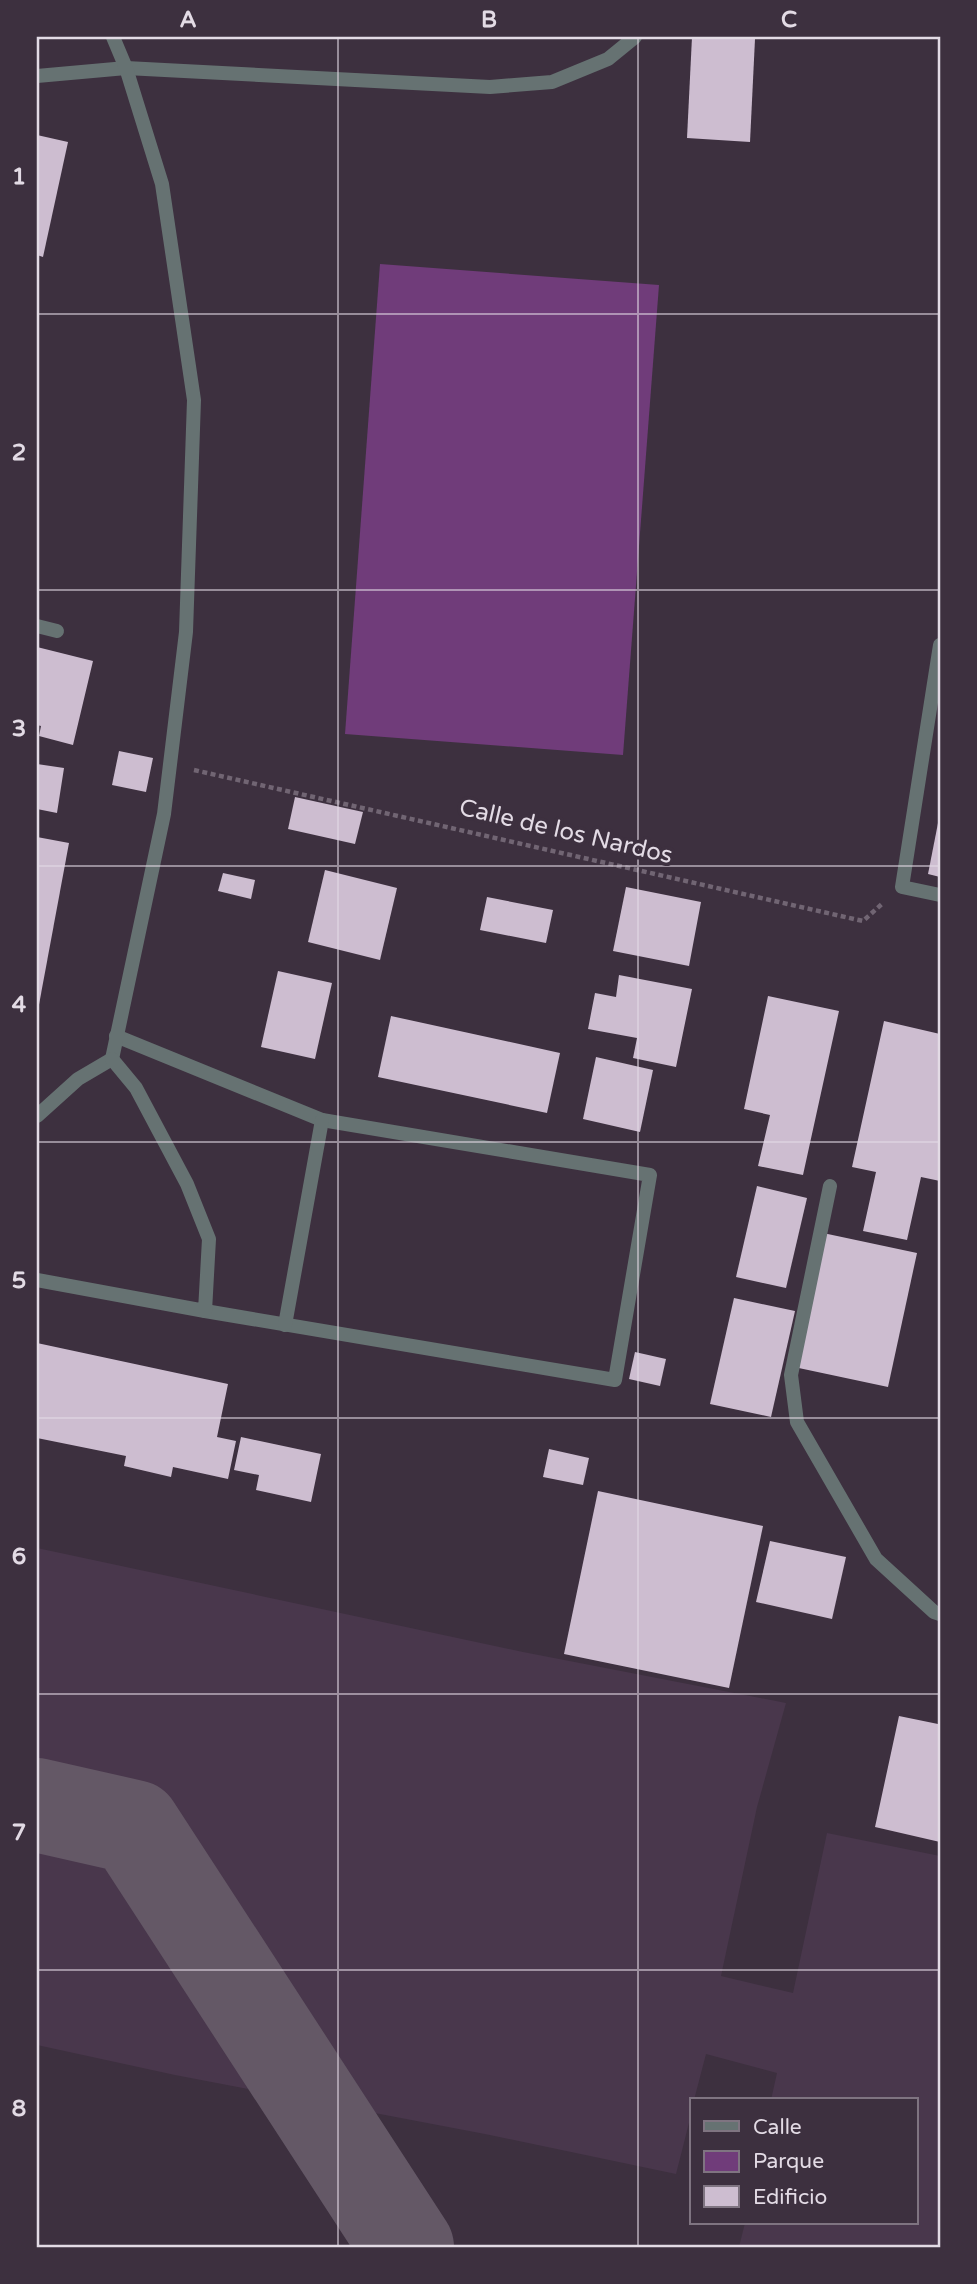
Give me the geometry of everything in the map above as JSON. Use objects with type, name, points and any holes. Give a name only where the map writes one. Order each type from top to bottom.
[{"type":"street","points":[[37,1115],[78,1079],[111,1059],[164,814],[186,632],[194,400],[162,184],[113,37]]},
{"type":"street","points":[[37,76],[125,68],[490,87],[552,82],[608,59],[635,37]]},
{"type":"street","points":[[37,626],[57,631]]},
{"type":"street","points":[[940,645],[902,887],[940,895]]},
{"type":"street","points":[[37,1280],[615,1380],[650,1175],[322,1120],[116,1036]]},
{"type":"street","points":[[111,1059],[136,1088],[187,1184],[209,1239],[205,1311]]},
{"type":"street","points":[[285,1325],[322,1120]]},
{"type":"street","points":[[830,1186],[791,1375],[797,1422],[876,1559],[934,1612],[940,1614]]},
{"type":"path","name":"Calle de los Nardos","points":[[170,765],[863,921],[902,887]]},
{"type":"shaded area","points":[[37,1548],[523,1652],[786,1703],[757,1807],[721,1976],[793,1993],[827,1833],[940,1856],[940,2247],[739,2247],[745,2224],[918,2224],[918,2098],[771,2098],[777,2073],[706,2054],[695,2098],[690,2098],[690,2119],[676,2174],[37,2045]]},
{"type":"green space","points":[[380,264],[659,285],[623,755],[345,734]]},
{"type":"building","points":[[692,37],[755,39],[750,142],[687,138]]},
{"type":"building","points":[[37,135],[68,142],[43,257],[37,255]]},
{"type":"building","points":[[37,647],[93,661],[73,745],[39,736],[41,726],[37,725]]},
{"type":"building","points":[[119,751],[153,758],[146,792],[112,785]]},
{"type":"building","points":[[37,764],[64,768],[57,813],[37,809]]},
{"type":"building","points":[[295,797],[363,812],[355,844],[288,829]]},
{"type":"building","points":[[940,818],[940,877],[928,874]]},
{"type":"building","points":[[37,837],[69,843],[38,1010],[37,1010]]},
{"type":"building","points":[[325,870],[397,888],[380,960],[308,942]]},
{"type":"building","points":[[223,873],[255,880],[251,899],[218,891]]},
{"type":"building","points":[[626,887],[701,902],[689,966],[613,951]]},
{"type":"building","points":[[487,897],[553,910],[546,943],[480,930]]},
{"type":"building","points":[[278,971],[332,983],[315,1059],[261,1047]]},
{"type":"building","points":[[619,975],[692,989],[676,1067],[633,1058],[637,1038],[588,1029],[595,993],[616,997]]},
{"type":"building","points":[[768,996],[839,1011],[803,1175],[758,1166],[770,1115],[744,1109]]},
{"type":"building","points":[[391,1016],[560,1053],[547,1113],[378,1077]]},
{"type":"building","points":[[884,1021],[940,1034],[940,1181],[921,1177],[907,1240],[863,1231],[876,1172],[852,1167]]},
{"type":"building","points":[[596,1057],[653,1070],[640,1132],[583,1119]]},
{"type":"building","points":[[757,1186],[807,1198],[786,1288],[736,1277]]},
{"type":"building","points":[[823,1233],[917,1253],[888,1387],[794,1367]]},
{"type":"building","points":[[734,1298],[795,1311],[771,1417],[710,1404]]},
{"type":"building","points":[[37,1343],[228,1384],[217,1437],[236,1441],[228,1479],[173,1467],[171,1477],[124,1466],[126,1456],[37,1438]]},
{"type":"building","points":[[635,1352],[666,1359],[660,1386],[629,1379]]},
{"type":"building","points":[[241,1437],[321,1454],[311,1502],[256,1490],[259,1475],[234,1470]]},
{"type":"building","points":[[549,1449],[589,1458],[583,1485],[543,1477]]},
{"type":"building","points":[[598,1491],[763,1526],[729,1688],[564,1654]]},
{"type":"building","points":[[770,1541],[846,1557],[832,1619],[756,1602]]},
{"type":"building","points":[[899,1716],[938,1724],[940,1719],[940,1842],[875,1827]]},
{"type":"taxiway","points":[[37,1805],[134,1827],[407,2247]]}]
